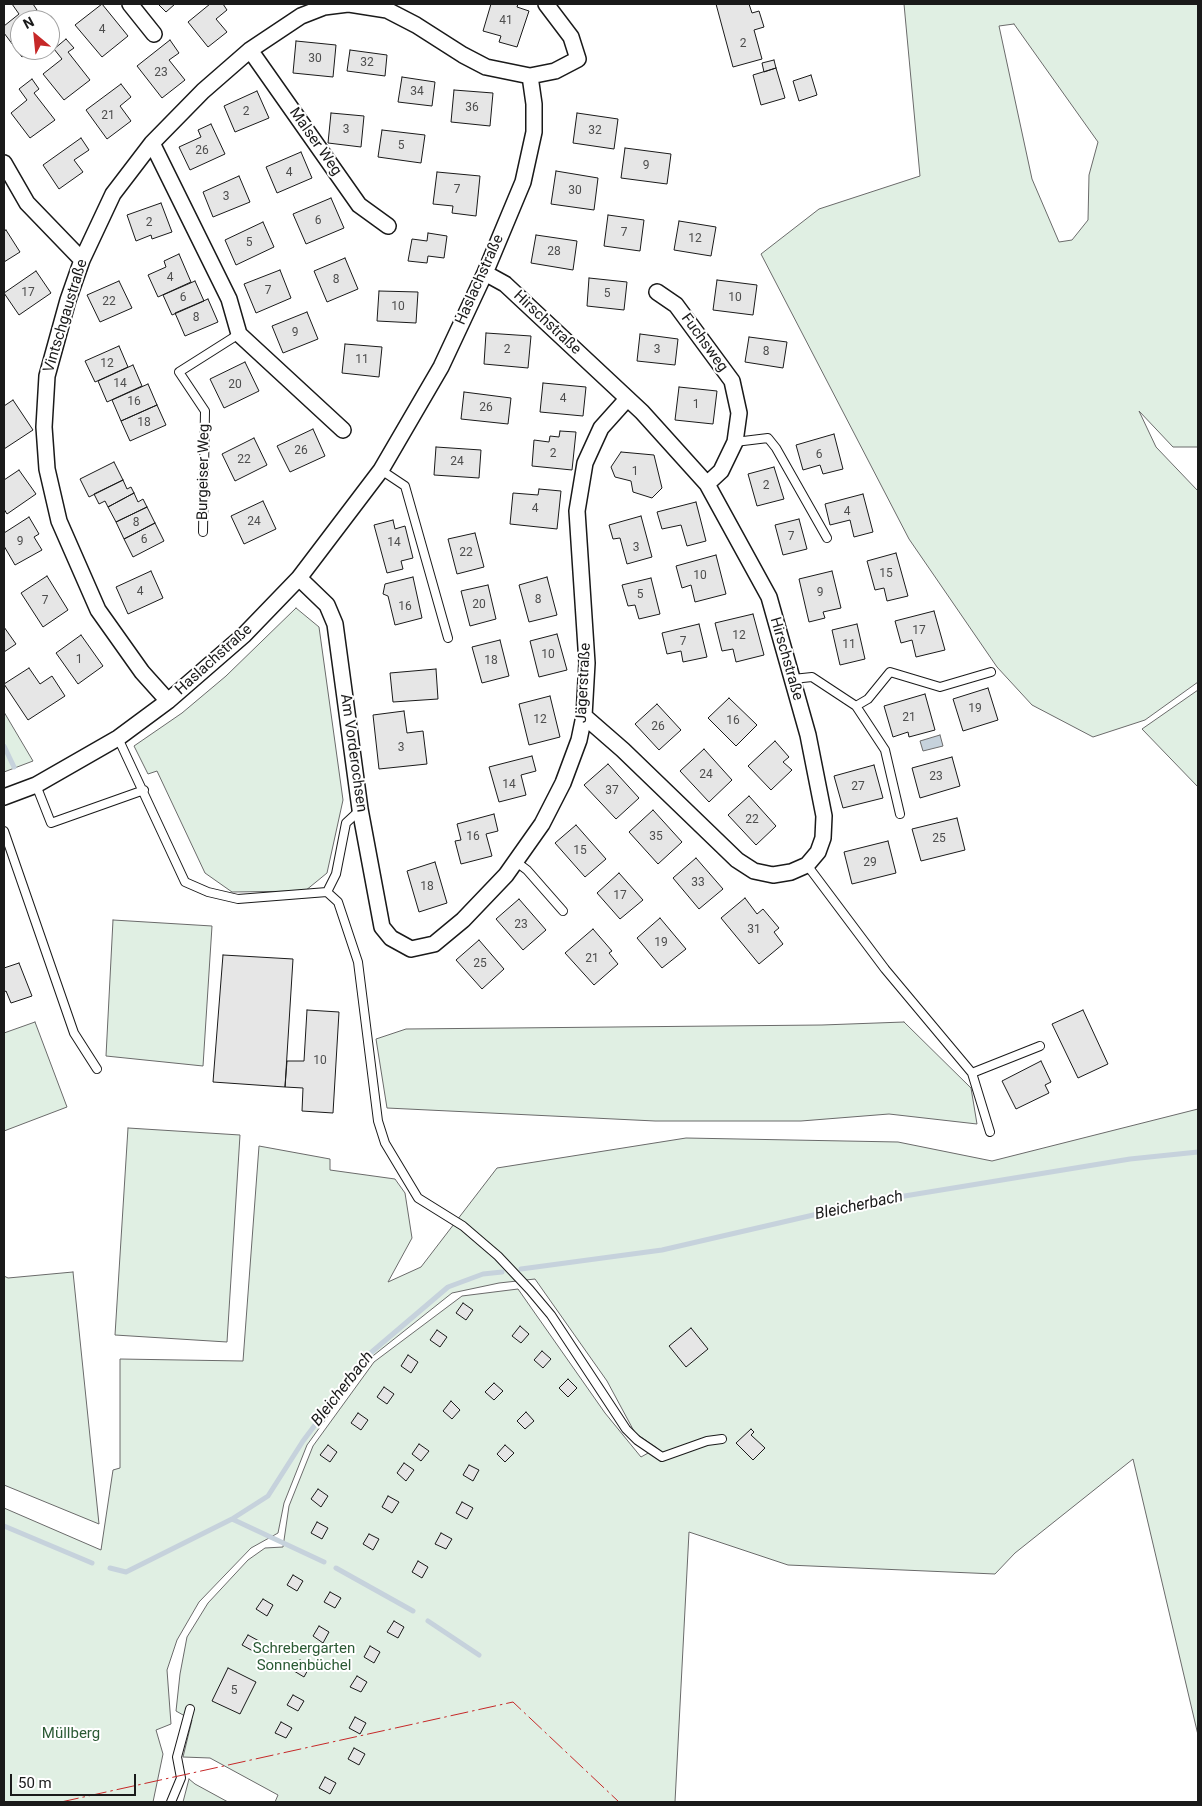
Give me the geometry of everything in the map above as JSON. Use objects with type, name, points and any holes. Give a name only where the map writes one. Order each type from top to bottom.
[{"type":"street","points":[[130,4],[154,34]]},
{"type":"street","name":"Vintschgaustraße","points":[[168,701],[142,672],[98,610],[59,521],[47,469],[44,427],[47,376],[68,300],[82,260],[113,194],[152,143],[202,91],[298,10],[348,4],[387,10],[416,25],[463,56],[504,72],[530,76],[556,72],[578,59],[571,37],[546,4]]},
{"type":"street","name":"Malser Weg","points":[[250,50],[358,206],[388,226]]},
{"type":"street","name":"Haslachstraße","points":[[4,797],[36,785],[118,738],[168,701],[244,635],[299,578],[381,470],[441,367],[485,273],[523,182],[534,132],[534,104],[530,76]]},
{"type":"street","points":[[152,143],[229,299],[239,334],[343,430]]},
{"type":"street","points":[[4,163],[26,203],[82,260]]},
{"type":"street","name":"Hirschstraße","points":[[485,273],[505,284],[642,412],[707,484],[769,597],[808,735],[824,816],[823,838],[818,852],[807,865]]},
{"type":"street","name":"Fuchsweg","points":[[657,292],[676,305],[732,381],[738,413],[736,442],[721,471],[707,484]]},
{"type":"street","name":"Jägerstraße","points":[[391,938],[411,949],[434,944],[463,920],[506,875],[542,824],[562,783],[579,740],[584,716],[587,663],[577,511],[585,463],[602,428],[627,399]]},
{"type":"street","name":"Am Vorderochsen","points":[[299,578],[326,605],[335,624],[360,809],[382,927],[391,938]]},
{"type":"street","points":[[584,716],[623,750],[737,860],[754,871],[773,876],[791,872],[807,865]]},
{"type":"lane","name":"Burgeiser Weg","points":[[203,532],[205,411],[179,372],[239,334]]},
{"type":"lane","points":[[736,442],[768,438],[776,448],[827,538]]},
{"type":"lane","points":[[381,470],[405,486],[448,638]]},
{"type":"lane","points":[[856,706],[868,698],[890,672],[940,687],[991,672]]},
{"type":"lane","points":[[793,679],[812,677],[856,706],[885,750],[900,814]]},
{"type":"lane","points":[[118,738],[144,790],[185,882],[208,892],[238,899],[327,892],[338,902],[358,962],[378,1121],[385,1143],[418,1198],[463,1226],[498,1256],[530,1290],[551,1315],[626,1429],[637,1440],[662,1457],[707,1441],[722,1439]]},
{"type":"lane","points":[[36,785],[51,823],[144,790]]},
{"type":"lane","points":[[327,892],[336,874],[346,824],[360,809]]},
{"type":"lane","points":[[4,831],[74,1033],[97,1069]]},
{"type":"lane","points":[[515,861],[563,911]]},
{"type":"lane","points":[[807,865],[885,969],[972,1073],[990,1132]]},
{"type":"lane","points":[[972,1073],[1040,1046]]},
{"type":"lane","points":[[171,1802],[181,1778],[177,1757],[190,1708]]},
{"type":"green space","points":[[904,4],[1198,4],[1198,447],[1173,447],[1139,411],[1156,447],[1198,491],[1198,682],[1145,720],[1093,737],[1032,705],[997,667],[909,539],[761,254],[819,209],[920,176]],"holes":[[[1014,24],[1098,142],[1089,175],[1088,220],[1072,240],[1059,242],[1032,179],[999,26]]]},
{"type":"green space","points":[[296,608],[319,627],[343,800],[327,873],[305,891],[232,892],[205,873],[157,771],[148,774],[134,746],[182,713],[226,676]]},
{"type":"green space","points":[[1198,690],[1198,787],[1142,729]]},
{"type":"green space","points":[[4,712],[33,761],[4,772]]},
{"type":"green space","points":[[113,920],[212,926],[203,1066],[106,1056]]},
{"type":"green space","points":[[35,1022],[67,1107],[4,1131],[4,1033]]},
{"type":"green space","points":[[904,1022],[971,1088],[977,1124],[889,1114],[801,1121],[655,1121],[387,1108],[376,1039],[406,1029],[822,1025]]},
{"type":"green space","points":[[1198,1109],[1198,1735],[1133,1459],[1015,1553],[995,1574],[788,1565],[689,1532],[675,1802],[275,1802],[278,1795],[210,1758],[183,1757],[192,1720],[176,1711],[187,1637],[208,1603],[248,1560],[265,1548],[283,1547],[289,1506],[313,1446],[374,1362],[462,1296],[518,1289],[605,1413],[641,1457],[657,1448],[635,1433],[607,1381],[535,1279],[499,1283],[452,1293],[369,1359],[307,1445],[284,1503],[278,1533],[251,1548],[199,1602],[177,1640],[167,1670],[171,1724],[156,1730],[163,1754],[153,1802],[4,1802],[4,1508],[101,1550],[113,1470],[120,1468],[120,1359],[243,1361],[259,1146],[330,1159],[330,1170],[395,1179],[405,1193],[412,1238],[388,1282],[421,1267],[497,1168],[686,1138],[898,1142],[992,1161]]},
{"type":"green space","points":[[128,1128],[240,1135],[227,1342],[115,1335]]},
{"type":"green space","points":[[73,1272],[99,1524],[4,1485],[4,1276],[8,1278]]},
{"type":"green space","points":[[189,1779],[195,1784],[228,1802],[183,1802]]},
{"type":"shaded area","points":[[940,735],[943,746],[923,751],[920,741]]},
{"type":"building","points":[[12,4],[33,4],[37,10],[16,10]]},
{"type":"building","points":[[102,4],[128,36],[102,57],[75,25]]},
{"type":"building","points":[[158,4],[175,4],[166,12]]},
{"type":"building","points":[[210,4],[223,4],[227,10],[216,19],[227,32],[208,47],[188,22]]},
{"type":"building","points":[[491,4],[518,4],[517,7],[529,11],[517,47],[499,42],[501,36],[483,31]]},
{"type":"building","points":[[716,4],[749,4],[752,13],[759,11],[764,27],[754,30],[762,59],[733,67]]},
{"type":"building","points":[[10,21],[10,41],[4,33],[4,26]]},
{"type":"building","points":[[66,39],[74,48],[68,52],[90,80],[64,100],[43,74],[62,59],[60,56],[60,44]]},
{"type":"building","points":[[170,40],[179,53],[169,60],[185,80],[162,98],[137,66]]},
{"type":"building","points":[[296,41],[336,45],[333,77],[293,73]]},
{"type":"building","points":[[350,50],[387,55],[385,76],[347,71]]},
{"type":"building","points":[[774,60],[776,68],[764,72],[762,63]]},
{"type":"building","points":[[776,68],[785,98],[761,105],[753,75]]},
{"type":"building","points":[[811,75],[817,95],[799,101],[793,81]]},
{"type":"building","points":[[402,77],[435,82],[432,106],[398,102]]},
{"type":"building","points":[[32,79],[39,89],[34,93],[55,120],[30,138],[11,113],[27,100],[19,89]]},
{"type":"building","points":[[121,84],[131,97],[120,106],[131,121],[107,139],[86,110]]},
{"type":"building","points":[[454,90],[493,93],[490,126],[451,122]]},
{"type":"building","points":[[257,91],[269,118],[235,132],[224,106]]},
{"type":"building","points":[[331,113],[364,116],[361,147],[328,143]]},
{"type":"building","points":[[577,113],[618,119],[614,149],[573,143]]},
{"type":"building","points":[[211,124],[225,154],[190,170],[179,147],[201,137],[198,130]]},
{"type":"building","points":[[382,130],[425,135],[421,163],[378,157]]},
{"type":"building","points":[[81,138],[89,150],[74,160],[83,172],[59,189],[43,165]]},
{"type":"building","points":[[625,148],[671,154],[667,184],[621,178]]},
{"type":"building","points":[[301,152],[312,178],[277,193],[266,167]]},
{"type":"building","points":[[556,171],[598,178],[594,210],[551,204]]},
{"type":"building","points":[[437,172],[480,176],[476,216],[452,213],[453,206],[433,204]]},
{"type":"building","points":[[239,176],[250,202],[213,217],[203,192]]},
{"type":"building","points":[[331,198],[344,228],[306,244],[293,214]]},
{"type":"building","points":[[161,203],[172,232],[152,239],[151,235],[136,241],[127,215]]},
{"type":"building","points":[[608,215],[644,220],[640,251],[604,246]]},
{"type":"building","points":[[679,221],[716,227],[711,256],[674,250]]},
{"type":"building","points":[[263,222],[274,247],[236,265],[225,240]]},
{"type":"building","points":[[6,230],[20,252],[4,262],[4,231]]},
{"type":"building","points":[[428,233],[447,236],[444,258],[428,256],[427,263],[408,261],[412,239],[427,241]]},
{"type":"building","points":[[536,235],[577,241],[573,270],[531,263]]},
{"type":"building","points":[[179,254],[191,282],[158,297],[148,275],[166,267],[164,261]]},
{"type":"building","points":[[345,258],[358,289],[327,302],[314,271]]},
{"type":"building","points":[[280,270],[291,298],[256,313],[244,284]]},
{"type":"building","points":[[36,271],[51,293],[19,315],[4,293]]},
{"type":"building","points":[[589,278],[627,282],[624,310],[587,306]]},
{"type":"building","points":[[717,280],[757,285],[753,315],[713,310]]},
{"type":"building","points":[[119,281],[132,308],[100,322],[87,295]]},
{"type":"building","points":[[195,281],[204,301],[172,315],[163,295]]},
{"type":"building","points":[[379,291],[418,292],[416,323],[377,321]]},
{"type":"building","points":[[208,299],[218,322],[185,336],[175,313]]},
{"type":"building","points":[[307,312],[318,339],[283,353],[272,326]]},
{"type":"building","points":[[486,333],[531,336],[528,368],[484,364]]},
{"type":"building","points":[[640,334],[678,339],[675,365],[637,361]]},
{"type":"building","points":[[749,337],[787,342],[783,368],[745,362]]},
{"type":"building","points":[[345,344],[382,347],[379,377],[342,373]]},
{"type":"building","points":[[119,346],[128,367],[95,382],[85,361]]},
{"type":"building","points":[[245,362],[259,391],[224,408],[210,379]]},
{"type":"building","points":[[133,365],[142,386],[107,402],[98,381]]},
{"type":"building","points":[[543,383],[586,387],[583,416],[540,412]]},
{"type":"building","points":[[148,384],[157,405],[121,421],[112,400]]},
{"type":"building","points":[[679,387],[717,391],[713,424],[675,420]]},
{"type":"building","points":[[464,392],[511,398],[508,424],[461,419]]},
{"type":"building","points":[[13,400],[33,430],[4,449],[4,406]]},
{"type":"building","points":[[157,405],[166,425],[130,441],[121,421]]},
{"type":"building","points":[[313,429],[325,456],[290,472],[277,446]]},
{"type":"building","points":[[560,431],[576,432],[572,470],[532,466],[534,440],[549,442],[550,436],[559,437]]},
{"type":"building","points":[[834,434],[843,469],[823,474],[820,465],[803,470],[796,445]]},
{"type":"building","points":[[254,438],[267,465],[235,481],[222,454]]},
{"type":"building","points":[[436,447],[481,450],[479,478],[434,475]]},
{"type":"building","points":[[621,452],[654,455],[662,488],[652,498],[633,492],[631,481],[615,477],[611,467]]},
{"type":"building","points":[[114,462],[123,480],[89,497],[80,479]]},
{"type":"building","points":[[774,467],[784,499],[757,506],[748,474]]},
{"type":"building","points":[[19,470],[36,494],[7,514],[4,509],[4,480]]},
{"type":"building","points":[[123,480],[127,489],[131,487],[134,493],[108,507],[105,501],[99,504],[94,494]]},
{"type":"building","points":[[539,489],[561,491],[557,529],[510,524],[513,493],[538,495]]},
{"type":"building","points":[[134,493],[138,502],[143,499],[147,507],[116,522],[108,507]]},
{"type":"building","points":[[863,494],[873,532],[854,537],[850,520],[830,525],[825,504]]},
{"type":"building","points":[[263,501],[276,529],[244,544],[231,516]]},
{"type":"building","points":[[696,502],[706,541],[687,546],[681,525],[662,529],[657,512]]},
{"type":"building","points":[[147,507],[155,523],[124,539],[116,522]]},
{"type":"building","points":[[641,516],[652,557],[627,564],[620,538],[613,539],[609,525]]},
{"type":"building","points":[[29,517],[39,534],[34,537],[42,550],[15,565],[4,546],[4,533]]},
{"type":"building","points":[[799,519],[807,549],[783,555],[775,525]]},
{"type":"building","points":[[393,520],[395,529],[405,526],[413,558],[401,561],[403,569],[387,573],[374,525]]},
{"type":"building","points":[[155,523],[164,541],[133,557],[124,539]]},
{"type":"building","points":[[475,533],[484,567],[457,574],[448,539]]},
{"type":"building","points":[[896,553],[908,596],[887,601],[884,588],[875,590],[867,561]]},
{"type":"building","points":[[716,555],[726,594],[695,602],[691,585],[682,588],[676,566]]},
{"type":"building","points":[[151,571],[163,598],[128,614],[116,587]]},
{"type":"building","points":[[832,571],[841,608],[823,612],[825,618],[809,622],[799,579]]},
{"type":"building","points":[[47,576],[68,610],[43,627],[21,593]]},
{"type":"building","points":[[413,577],[422,618],[395,625],[388,596],[383,594],[385,584]]},
{"type":"building","points":[[547,577],[557,615],[529,622],[519,585]]},
{"type":"building","points":[[651,578],[660,614],[639,619],[635,605],[628,606],[622,585]]},
{"type":"building","points":[[488,585],[496,619],[470,626],[461,591]]},
{"type":"building","points":[[934,611],[945,650],[916,657],[912,640],[901,643],[895,621]]},
{"type":"building","points":[[753,614],[764,655],[736,662],[733,649],[722,651],[715,623]]},
{"type":"building","points":[[699,624],[707,657],[683,662],[681,651],[667,654],[662,633]]},
{"type":"building","points":[[857,624],[865,659],[840,665],[832,630]]},
{"type":"building","points":[[4,627],[16,644],[4,652]]},
{"type":"building","points":[[557,634],[567,670],[539,677],[530,641]]},
{"type":"building","points":[[81,635],[103,666],[78,684],[56,653]]},
{"type":"building","points":[[500,640],[509,676],[482,683],[472,647]]},
{"type":"building","points":[[29,668],[40,684],[52,676],[65,696],[28,720],[4,684]]},
{"type":"building","points":[[436,669],[438,699],[393,702],[390,673]]},
{"type":"building","points":[[988,688],[998,720],[963,731],[953,699]]},
{"type":"building","points":[[925,694],[935,730],[909,737],[908,732],[893,737],[884,706]]},
{"type":"building","points":[[550,696],[560,737],[529,745],[519,704]]},
{"type":"building","points":[[729,698],[757,725],[736,746],[708,718]]},
{"type":"building","points":[[657,704],[681,730],[659,750],[635,724]]},
{"type":"building","points":[[404,711],[407,733],[423,731],[427,764],[379,769],[373,715]]},
{"type":"building","points":[[775,741],[789,757],[783,762],[792,770],[771,790],[748,766]]},
{"type":"building","points":[[704,749],[732,780],[709,802],[680,771]]},
{"type":"building","points":[[532,756],[536,771],[521,775],[526,795],[499,802],[489,767]]},
{"type":"building","points":[[952,757],[960,786],[920,798],[912,768]]},
{"type":"building","points":[[608,764],[639,798],[616,819],[584,785]]},
{"type":"building","points":[[874,765],[883,798],[843,808],[834,776]]},
{"type":"building","points":[[749,796],[776,826],[756,845],[728,815]]},
{"type":"building","points":[[653,810],[682,842],[658,864],[629,832]]},
{"type":"building","points":[[494,814],[498,831],[486,834],[492,856],[461,864],[455,841],[461,840],[457,824]]},
{"type":"building","points":[[957,818],[965,850],[921,861],[912,829]]},
{"type":"building","points":[[576,825],[606,859],[585,877],[555,843]]},
{"type":"building","points":[[888,841],[896,873],[852,884],[844,852]]},
{"type":"building","points":[[696,858],[723,889],[699,909],[673,878]]},
{"type":"building","points":[[435,862],[447,903],[419,912],[407,871]]},
{"type":"building","points":[[619,873],[643,900],[620,919],[597,893]]},
{"type":"building","points":[[745,898],[757,914],[763,909],[779,928],[774,932],[783,944],[759,964],[721,918]]},
{"type":"building","points":[[519,899],[546,930],[523,950],[496,919]]},
{"type":"building","points":[[660,918],[686,949],[662,968],[637,938]]},
{"type":"building","points":[[593,929],[612,951],[609,953],[618,964],[594,985],[565,953]]},
{"type":"building","points":[[479,940],[504,969],[482,989],[456,960]]},
{"type":"building","points":[[223,955],[293,959],[285,1087],[213,1082]]},
{"type":"building","points":[[19,963],[32,996],[11,1003],[6,991],[4,992],[4,968]]},
{"type":"building","points":[[307,1010],[339,1012],[333,1113],[302,1111],[303,1088],[285,1087],[287,1061],[304,1061]]},
{"type":"building","points":[[1083,1010],[1108,1064],[1078,1078],[1052,1024]]},
{"type":"building","points":[[1041,1061],[1051,1082],[1045,1085],[1049,1093],[1016,1109],[1002,1081]]},
{"type":"building","points":[[463,1303],[473,1310],[466,1320],[456,1313]]},
{"type":"building","points":[[520,1326],[529,1334],[521,1343],[512,1336]]},
{"type":"building","points":[[691,1328],[708,1349],[686,1367],[669,1346]]},
{"type":"building","points":[[437,1330],[447,1337],[440,1347],[430,1340]]},
{"type":"building","points":[[542,1351],[551,1359],[543,1368],[534,1360]]},
{"type":"building","points":[[408,1355],[418,1362],[411,1373],[401,1366]]},
{"type":"building","points":[[568,1379],[577,1388],[568,1397],[559,1388]]},
{"type":"building","points":[[494,1383],[503,1391],[494,1400],[485,1392]]},
{"type":"building","points":[[384,1387],[394,1394],[387,1404],[377,1397]]},
{"type":"building","points":[[451,1401],[460,1410],[452,1419],[443,1411]]},
{"type":"building","points":[[526,1412],[534,1421],[525,1429],[517,1421]]},
{"type":"building","points":[[358,1413],[368,1420],[361,1430],[351,1423]]},
{"type":"building","points":[[751,1429],[754,1432],[751,1435],[765,1448],[753,1460],[736,1443]]},
{"type":"building","points":[[419,1444],[429,1451],[421,1461],[412,1454]]},
{"type":"building","points":[[328,1445],[337,1452],[330,1462],[320,1455]]},
{"type":"building","points":[[505,1445],[514,1453],[505,1462],[497,1454]]},
{"type":"building","points":[[404,1463],[414,1470],[406,1481],[397,1473]]},
{"type":"building","points":[[469,1465],[479,1470],[473,1481],[463,1475]]},
{"type":"building","points":[[318,1489],[328,1496],[321,1507],[311,1499]]},
{"type":"building","points":[[388,1496],[399,1502],[392,1513],[382,1507]]},
{"type":"building","points":[[462,1502],[473,1508],[467,1519],[456,1513]]},
{"type":"building","points":[[317,1522],[328,1528],[322,1539],[311,1533]]},
{"type":"building","points":[[441,1533],[452,1539],[446,1549],[435,1544]]},
{"type":"building","points":[[369,1534],[379,1539],[373,1550],[363,1544]]},
{"type":"building","points":[[418,1561],[428,1567],[422,1578],[412,1572]]},
{"type":"building","points":[[293,1575],[303,1581],[297,1591],[287,1585]]},
{"type":"building","points":[[330,1592],[341,1598],[335,1608],[324,1602]]},
{"type":"building","points":[[263,1599],[273,1605],[267,1616],[256,1609]]},
{"type":"building","points":[[394,1621],[404,1627],[398,1638],[387,1632]]},
{"type":"building","points":[[319,1626],[329,1632],[323,1643],[313,1636]]},
{"type":"building","points":[[248,1635],[259,1641],[253,1651],[242,1645]]},
{"type":"building","points":[[370,1646],[380,1652],[374,1663],[364,1657]]},
{"type":"building","points":[[300,1660],[310,1666],[304,1677],[294,1671]]},
{"type":"building","points":[[228,1668],[256,1682],[240,1714],[212,1701]]},
{"type":"building","points":[[357,1676],[367,1682],[361,1692],[350,1687]]},
{"type":"building","points":[[293,1695],[304,1701],[298,1711],[287,1705]]},
{"type":"building","points":[[355,1717],[366,1723],[360,1734],[349,1728]]},
{"type":"building","points":[[281,1722],[292,1728],[286,1738],[275,1733]]},
{"type":"building","points":[[354,1748],[365,1754],[359,1765],[348,1759]]},
{"type":"building","points":[[325,1777],[336,1783],[330,1794],[319,1788]]},
{"type":"waterway","points":[[4,746],[14,767]]},
{"type":"waterway","name":"Bleicherbach","points":[[521,1269],[662,1250],[874,1201],[1130,1159],[1198,1152]]},
{"type":"waterway","name":"Bleicherbach","points":[[232,1519],[268,1496],[303,1441],[367,1356],[448,1287],[483,1274],[502,1272]]},
{"type":"waterway","name":"Bleicherbach","points":[[110,1568],[126,1572],[232,1519],[324,1562]]},
{"type":"waterway","name":"Bleicherbach","points":[[4,1526],[92,1563]]},
{"type":"waterway","name":"Bleicherbach","points":[[336,1568],[413,1611]]},
{"type":"waterway","name":"Bleicherbach","points":[[428,1621],[479,1655]]},
{"type":"power","points":[[61,1802],[513,1702],[619,1802]]},
{"type":"park label","name":"Schrebergarten Sonnenbüchel","points":[[304,1658]]},
{"type":"park label","name":"Müllberg","points":[[71,1734]]}]
